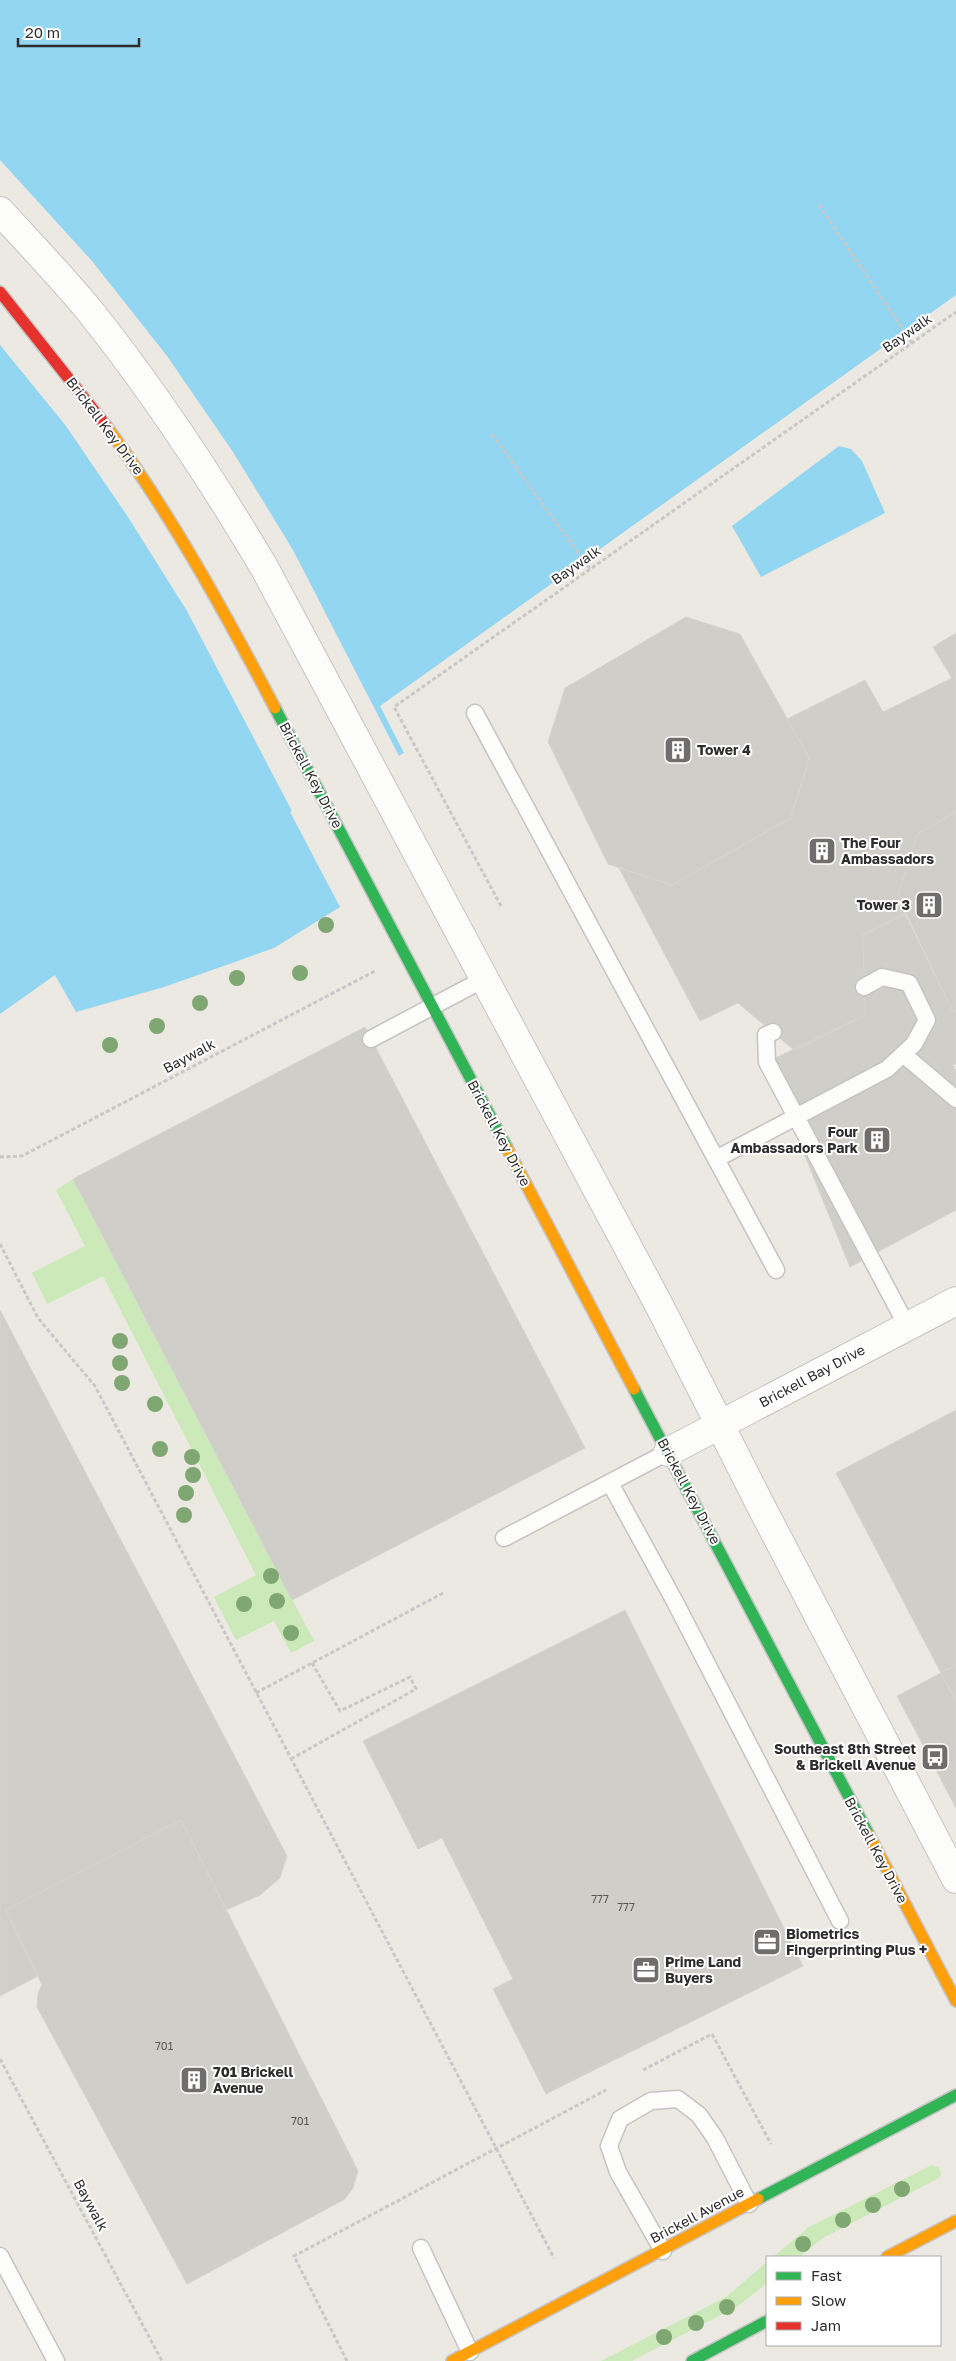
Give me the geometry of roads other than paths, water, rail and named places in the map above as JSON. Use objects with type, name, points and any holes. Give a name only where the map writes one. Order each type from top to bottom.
[{"type":"street","points":[[0,211],[88,310],[182,436],[221,495],[264,567],[372,771],[486,978],[660,1306],[762,1510],[956,1879]]},
{"type":"street","name":"Brickell Key Drive","points":[[0,292],[94,409],[144,478],[222,607],[956,2001]]},
{"type":"street","name":"Brickell Bay Drive","points":[[668,1452],[956,1301]]},
{"type":"street","name":"Brickell Avenue","points":[[452,2361],[473,2356],[749,2204],[956,2095]]},
{"type":"street","points":[[889,2256],[956,2221]]},
{"type":"street","points":[[692,2361],[766,2322]]},
{"type":"lane","points":[[475,713],[776,1270]]},
{"type":"lane","points":[[716,1159],[887,1069],[914,1044],[927,1020],[909,983],[882,977],[864,987]]},
{"type":"lane","points":[[371,1039],[486,978]]},
{"type":"lane","points":[[773,1032],[766,1035],[767,1062],[907,1326]]},
{"type":"lane","points":[[903,1054],[956,1099]]},
{"type":"lane","points":[[504,1538],[668,1452]]},
{"type":"lane","points":[[610,1483],[674,1600],[840,1921]]},
{"type":"lane","points":[[663,2251],[618,2172],[608,2146],[620,2119],[651,2101],[678,2099],[699,2115],[715,2138],[749,2204]]},
{"type":"lane","points":[[422,2248],[473,2356]]},
{"type":"lane","points":[[0,2256],[56,2361]]},
{"type":"water","points":[[0,0],[956,0],[956,295],[380,706],[404,753],[290,812],[340,907],[274,948],[164,987],[76,1012],[55,975],[0,1014]]},
{"type":"water","points":[[839,446],[851,449],[862,461],[885,513],[761,577],[732,526]]},
{"type":"place","name":"Tower 4","points":[[678,750]]},
{"type":"place","name":"The Four Ambassadors","points":[[822,851]]},
{"type":"place","name":"Tower 3","points":[[929,905]]},
{"type":"place","name":"Four Ambassadors Park","points":[[877,1140]]},
{"type":"place","name":"Southeast 8th Street & Brickell Avenue","points":[[935,1757]]},
{"type":"place","name":"Biometrics Fingerprinting Plus +","points":[[767,1942]]},
{"type":"place","name":"Prime Land Buyers","points":[[646,1970]]},
{"type":"place","name":"701 Brickell Avenue","points":[[194,2080]]}]
